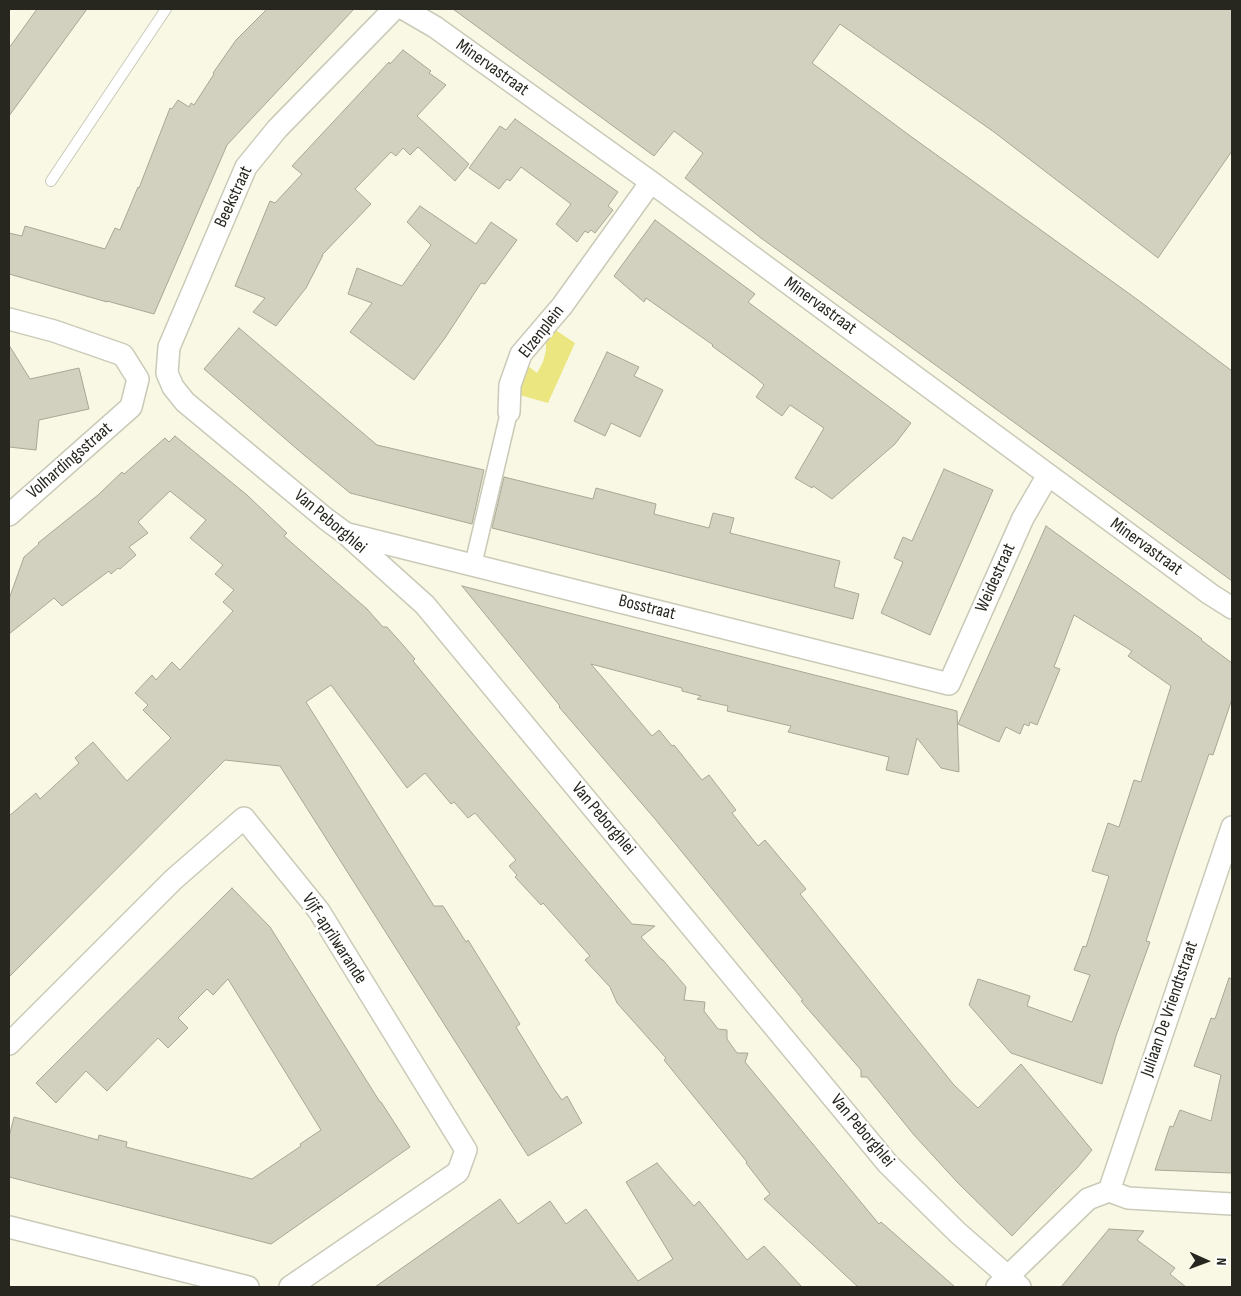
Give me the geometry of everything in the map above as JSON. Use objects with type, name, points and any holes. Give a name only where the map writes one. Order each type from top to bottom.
[{"type":"street","name":"Beekstraat","points":[[167,373],[170,347],[246,167],[276,129],[394,9]]},
{"type":"street","name":"Minervastraat","points":[[404,9],[435,27],[650,182],[1210,594],[1232,608]]},
{"type":"street","name":"Elzenplein","points":[[473,565],[509,412],[510,385],[521,354],[562,306],[650,182]]},
{"type":"street","name":"Volhardingsstraat","points":[[9,319],[54,331],[123,355],[138,379],[131,407],[9,515]]},
{"type":"street","name":"Van Peborghlei","points":[[167,373],[173,387],[185,402],[318,513],[345,533],[425,605],[888,1164],[1008,1284]]},
{"type":"street","name":"Weidestraat","points":[[948,684],[1023,518],[1048,475]]},
{"type":"street","name":"Bosstraat","points":[[345,533],[948,684]]},
{"type":"street","name":"Vijf-aprilwarande","points":[[9,1044],[174,879],[244,818],[319,911],[466,1150],[458,1172],[290,1287]]},
{"type":"street","name":"Juliaan De Vriendtstraat","points":[[1109,1191],[1232,826]]},
{"type":"street","points":[[1008,1284],[1088,1199],[1109,1191],[1128,1198],[1232,1204]]},
{"type":"street","points":[[9,1227],[248,1287]]},
{"type":"lane","points":[[51,181],[166,9]]},
{"type":"shaded area","points":[[551,327],[575,343],[548,403],[516,394],[523,362],[537,373],[543,362],[546,350],[546,337]]},
{"type":"building","points":[[37,9],[87,9],[9,116],[9,48]]},
{"type":"building","points":[[267,9],[354,9],[227,145],[154,314],[9,274],[9,233],[22,236],[25,226],[105,249],[115,228],[120,230],[139,188],[170,108],[172,109],[178,100],[189,107],[191,103],[194,105],[236,40]]},
{"type":"building","points":[[453,9],[1232,9],[1232,151],[1158,258],[994,132],[840,24],[812,63],[1138,300],[1232,371],[1232,581],[761,238],[685,178],[703,153],[674,131],[654,156]]},
{"type":"building","points":[[403,50],[446,85],[417,116],[469,164],[455,181],[418,147],[410,155],[403,148],[396,156],[391,152],[355,189],[371,204],[322,255],[306,288],[276,326],[253,312],[265,298],[235,286],[270,201],[275,203],[302,174],[292,166],[389,62],[390,64]]},
{"type":"building","points":[[515,119],[618,192],[608,206],[613,210],[595,233],[591,230],[588,233],[585,231],[577,242],[556,224],[571,204],[521,167],[510,181],[507,179],[499,189],[469,168],[500,126],[506,130]]},
{"type":"building","points":[[420,206],[476,244],[491,222],[517,240],[485,284],[481,283],[445,338],[414,380],[350,332],[372,303],[348,294],[357,268],[402,286],[431,245],[407,222]]},
{"type":"building","points":[[655,220],[755,294],[748,302],[911,423],[895,444],[832,499],[813,486],[812,488],[795,478],[824,428],[790,405],[782,416],[756,397],[764,385],[756,378],[646,298],[644,302],[614,276]]},
{"type":"building","points":[[239,328],[377,445],[484,470],[472,524],[350,493],[304,455],[204,369]]},
{"type":"building","points":[[9,345],[30,379],[79,368],[89,409],[39,420],[36,450],[9,447]]},
{"type":"building","points":[[607,352],[639,367],[634,376],[663,390],[640,437],[611,423],[605,436],[574,421]]},
{"type":"building","points":[[175,436],[247,495],[287,533],[284,536],[367,609],[383,627],[387,627],[415,659],[413,661],[472,733],[632,924],[655,926],[641,937],[686,987],[684,1000],[705,1002],[704,1011],[718,1029],[727,1030],[727,1039],[737,1053],[748,1053],[745,1062],[879,1224],[881,1222],[955,1287],[858,1287],[764,1199],[770,1194],[747,1162],[664,1060],[666,1058],[617,1003],[610,987],[585,960],[590,956],[543,903],[541,905],[515,877],[517,875],[509,866],[516,860],[475,813],[468,818],[454,802],[451,804],[425,773],[407,788],[331,685],[306,702],[434,906],[443,906],[466,942],[468,940],[520,1024],[516,1027],[554,1089],[562,1100],[567,1096],[582,1123],[528,1156],[280,766],[225,760],[9,977],[9,816],[36,793],[40,799],[79,763],[75,758],[93,742],[127,781],[171,738],[143,710],[148,705],[135,693],[152,675],[156,680],[172,662],[180,670],[233,611],[223,602],[234,590],[215,574],[223,565],[190,538],[206,520],[170,491],[138,522],[148,533],[129,547],[136,555],[120,569],[118,568],[111,574],[109,571],[62,606],[54,598],[9,634],[9,599],[24,557],[38,543],[98,495],[122,472],[124,474],[165,438],[169,442]]},
{"type":"building","points":[[944,469],[993,490],[930,635],[881,613],[903,562],[894,558],[903,537],[912,541]]},
{"type":"building","points":[[504,477],[593,499],[596,488],[656,504],[654,514],[709,528],[713,513],[734,518],[730,533],[840,561],[834,587],[859,594],[853,619],[492,528]]},
{"type":"building","points":[[1046,526],[1202,639],[1232,663],[1232,699],[1213,755],[1209,754],[1177,847],[1146,941],[1150,942],[1116,1036],[1102,1084],[1011,1053],[969,1005],[978,979],[1030,996],[1027,1006],[1072,1022],[1090,975],[1074,970],[1083,946],[1086,947],[1109,876],[1092,871],[1108,823],[1119,827],[1134,780],[1141,782],[1171,686],[1128,656],[1132,651],[1074,615],[1054,667],[1060,669],[1037,725],[1030,722],[1029,726],[1024,724],[1020,734],[1006,727],[999,742],[958,724]]},
{"type":"building","points":[[462,586],[957,711],[959,772],[941,768],[917,738],[908,775],[886,770],[889,757],[788,732],[791,726],[727,711],[728,706],[697,699],[701,696],[682,691],[682,688],[591,664],[652,736],[659,730],[672,746],[674,745],[702,780],[709,775],[736,810],[732,813],[758,846],[765,840],[806,889],[800,894],[954,1085],[978,1108],[1021,1064],[1092,1150],[1012,1236],[958,1183],[914,1135],[867,1077],[861,1077],[861,1070],[801,1001],[803,1000],[655,819],[559,707]]},
{"type":"building","points":[[232,888],[270,927],[410,1147],[271,1244],[9,1177],[9,1137],[14,1117],[98,1140],[99,1135],[127,1142],[126,1147],[252,1179],[321,1130],[228,979],[213,995],[207,989],[178,1018],[188,1028],[168,1048],[158,1038],[107,1091],[86,1071],[56,1103],[36,1083]]},
{"type":"building","points":[[1229,978],[1232,979],[1232,1173],[1155,1170],[1170,1126],[1173,1127],[1180,1110],[1211,1121],[1221,1075],[1194,1066],[1211,1018],[1215,1019]]},
{"type":"building","points":[[657,1163],[694,1206],[699,1201],[747,1260],[764,1246],[802,1287],[375,1287],[500,1199],[518,1224],[550,1201],[566,1224],[586,1209],[638,1281],[673,1259],[626,1182]]},
{"type":"building","points":[[1109,1229],[1144,1231],[1137,1240],[1175,1268],[1170,1274],[1186,1287],[1061,1287]]}]
